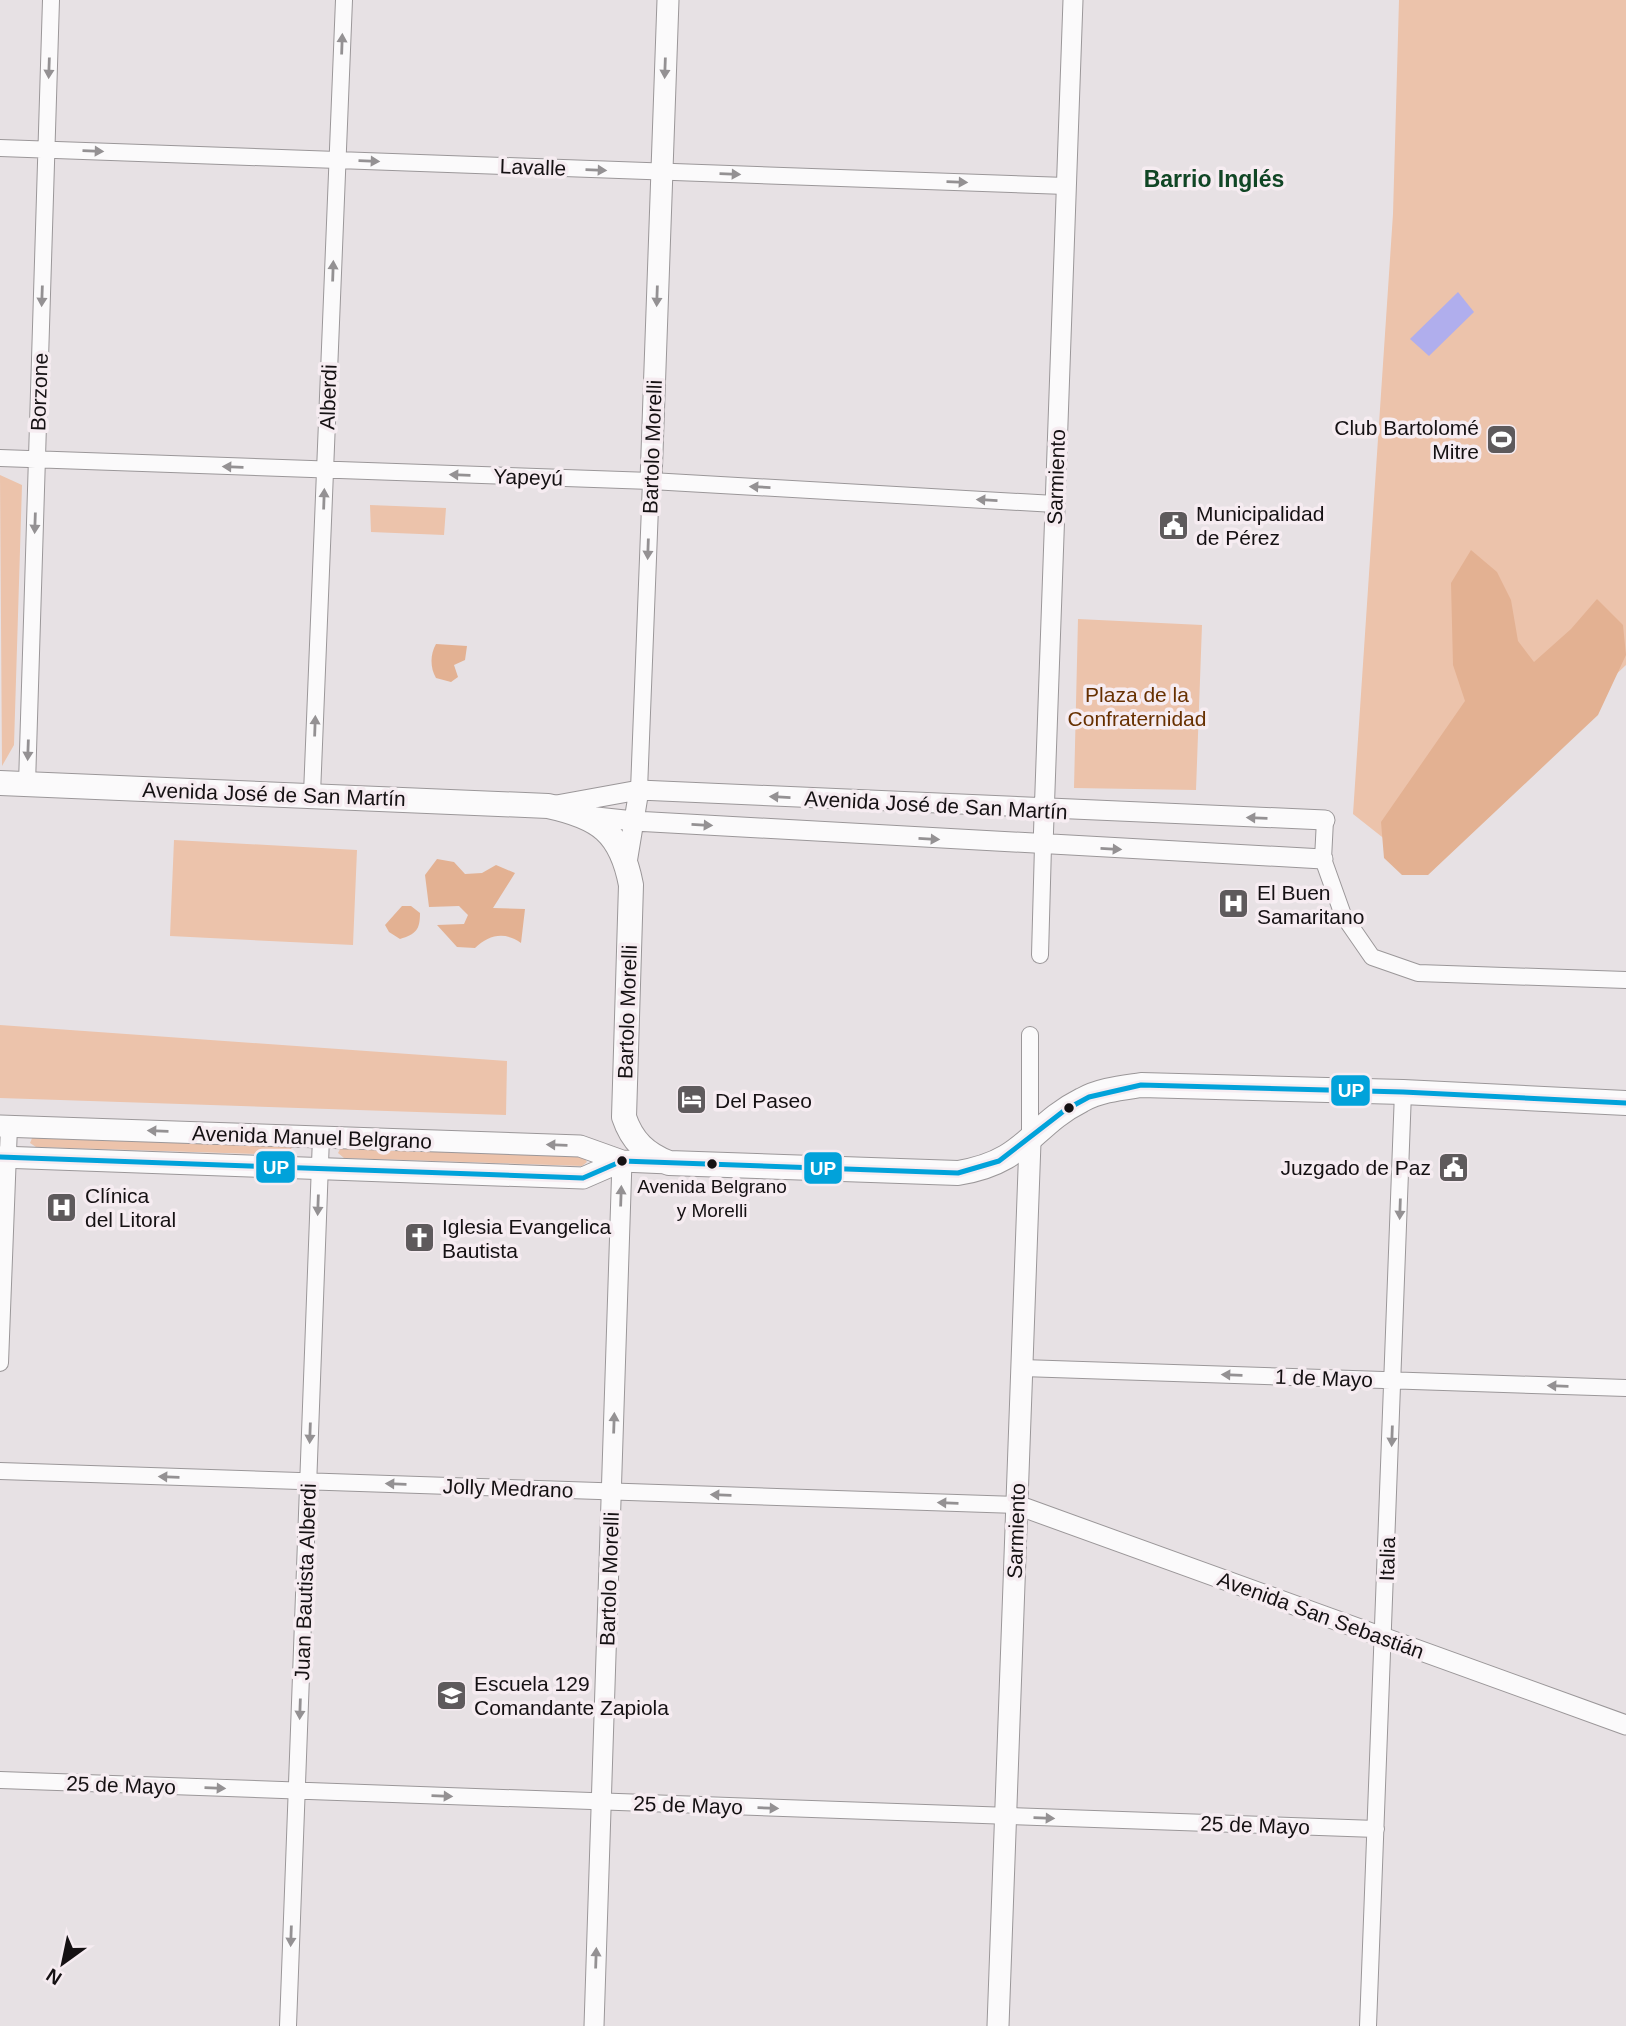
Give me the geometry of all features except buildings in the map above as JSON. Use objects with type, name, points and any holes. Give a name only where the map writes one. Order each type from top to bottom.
[{"type":"main road","name":"Bartolo Morelli","points":[[650,481],[668,0]]},
{"type":"main road","name":"Avenida José de San Martín","points":[[0,783],[548,806],[587,816]]},
{"type":"main road","points":[[587,816],[606,829],[627,863]]},
{"type":"main road","name":"Bartolo Morelli","points":[[622,1161],[631,885],[627,863]]},
{"type":"main road","name":"Avenida Manuel Belgrano","points":[[4,1126],[580,1146],[622,1161],[958,1173],[998,1162],[1030,1142],[1083,1099],[1140,1085],[1403,1092],[1626,1102]]},
{"type":"main road","name":"Avenida Manuel Belgrano","points":[[624,1117],[635,1141],[656,1158],[669,1163]]},
{"type":"main road","name":"Sarmiento","points":[[998,2026],[1030,1142]]},
{"type":"main road","name":"Avenida Manuel Belgrano","points":[[4,1157],[583,1178],[622,1161]]},
{"type":"street","name":"Borzone","points":[[27,784],[51,0]]},
{"type":"street","name":"Alberdi","points":[[312,794],[344,0]]},
{"type":"street","name":"Sarmiento","points":[[1040,955],[1073,0]]},
{"type":"street","name":"Lavalle","points":[[0,148],[1066,186]]},
{"type":"street","name":"Yapeyú","points":[[0,458],[650,481],[1055,504]]},
{"type":"street","name":"Bartolo Morelli","points":[[627,863],[639,790],[650,481]]},
{"type":"street","name":"Avenida José de San Martín","points":[[548,806],[639,790],[1044,810],[1325,820]]},
{"type":"street","name":"Avenida José de San Martín","points":[[587,816],[1043,846],[1323,859]]},
{"type":"street","points":[[1325,820],[1323,859],[1343,915],[1372,957],[1418,973],[1626,980]]},
{"type":"street","name":"Sarmiento","points":[[1030,1035],[1030,1142]]},
{"type":"street","name":"Italia","points":[[1368,2026],[1403,1092]]},
{"type":"street","points":[[0,1363],[4,1126]]},
{"type":"street","name":"Juan Bautista Alberdi","points":[[288,2026],[321,1137]]},
{"type":"street","name":"Bartolo Morelli","points":[[594,2026],[622,1161]]},
{"type":"street","name":"1 de Mayo","points":[[1022,1368],[1626,1388]]},
{"type":"street","name":"Jolly Medrano","points":[[0,1471],[1017,1505]]},
{"type":"street","name":"Avenida San Sebastián","points":[[1017,1505],[1626,1725]]},
{"type":"street","name":"25 de Mayo","points":[[0,1780],[1376,1829]]},
{"type":"green space","name":"Club Bartolomé Mitre","points":[[1399,0],[1626,0],[1626,665],[1415,863],[1353,814],[1393,214]]},
{"type":"green space","points":[[0,475],[22,485],[14,745],[2,766]]},
{"type":"green space","points":[[370,505],[446,508],[444,535],[371,532]]},
{"type":"green space","name":"Plaza de la Confraternidad","points":[[1078,619],[1202,625],[1196,790],[1074,788]]},
{"type":"green space","points":[[174,840],[357,850],[353,945],[170,936]]},
{"type":"green space","points":[[0,1025],[507,1061],[506,1115],[0,1098]]},
{"type":"green space","points":[[33,1136],[290,1144],[292,1151],[286,1155],[36,1147],[30,1143]]},
{"type":"green space","points":[[341,1147],[582,1154],[587,1162],[582,1166],[344,1158],[338,1153]]},
{"type":"shaded area","points":[[1471,550],[1497,572],[1511,600],[1518,641],[1534,662],[1571,629],[1597,599],[1623,625],[1626,655],[1598,715],[1428,875],[1402,875],[1384,858],[1381,822],[1465,701],[1453,665],[1451,583]]},
{"type":"shaded area","points":[[436,644],[467,646],[465,660],[454,665],[458,677],[451,682],[436,678],[434,674],[432,657]]},
{"type":"shaded area","points":[[437,859],[454,862],[465,874],[482,873],[496,865],[515,873],[493,908],[525,909],[521,943],[509,937],[497,936],[475,948],[457,947],[437,925],[464,924],[468,915],[459,906],[429,907],[425,875]]},
{"type":"shaded area","points":[[402,906],[411,906],[420,913],[420,919],[416,930],[400,939],[389,932],[385,925]]},
{"type":"water","points":[[1458,292],[1474,312],[1429,356],[1410,339]]},
{"type":"transit line","name":"UP","points":[[0,1157],[583,1178],[622,1161],[958,1173],[999,1161],[1065,1110],[1089,1097],[1141,1085],[1403,1092],[1626,1103]]},
{"type":"place","name":"Club Bartolomé Mitre","points":[[1502,439]]},
{"type":"place","name":"Municipalidad de Pérez","points":[[1173,525]]},
{"type":"place","name":"El Buen Samaritano","points":[[1234,904]]},
{"type":"place","name":"Del Paseo","points":[[692,1100]]},
{"type":"place","name":"Avenida Belgrano y Morelli","points":[[712,1164]]},
{"type":"place","name":"Juzgado de Paz","points":[[1454,1167]]},
{"type":"place","name":"Clínica del Litoral","points":[[62,1207]]},
{"type":"place","name":"Iglesia Evangelica Bautista","points":[[419,1238]]},
{"type":"place","name":"Escuela 129 Comandante Zapiola","points":[[451,1695]]},
{"type":"district","name":"Barrio Inglés","points":[[1214,179]]}]
